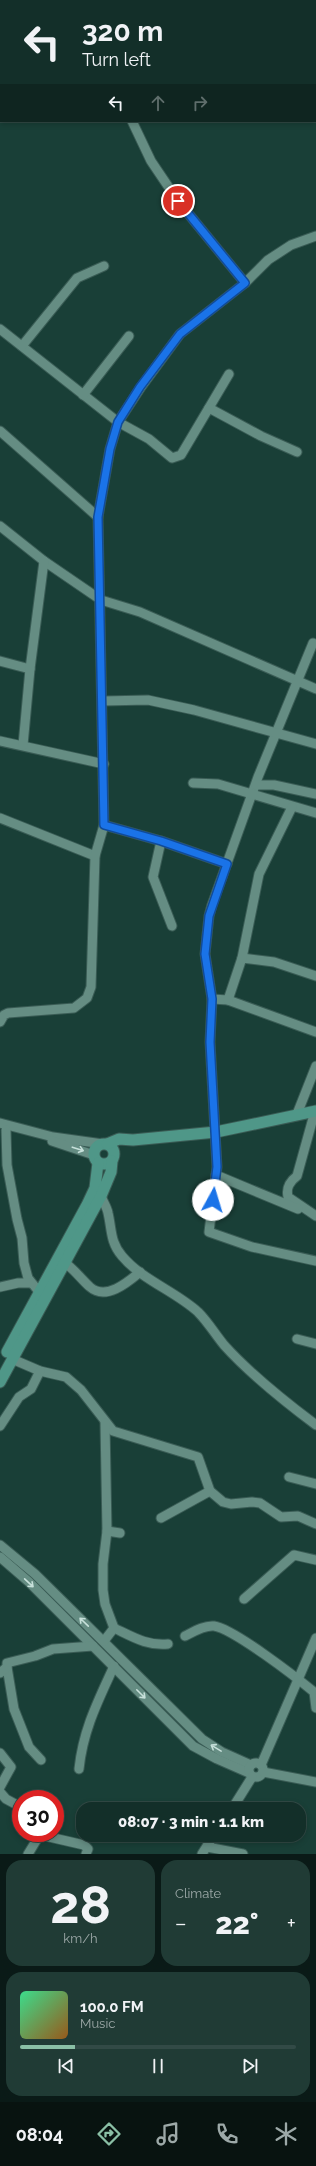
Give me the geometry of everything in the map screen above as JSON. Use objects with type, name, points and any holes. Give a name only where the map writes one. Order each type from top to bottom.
[{"type":"main road","points":[[0,1366],[5,1347],[40,1293],[95,1188],[96,1147],[119,1140],[134,1140],[216,1132],[316,1111]]},
{"type":"main road","points":[[96,1159],[104,1165],[134,1140]]},
{"type":"main road","points":[[0,1382],[101,1196],[111,1172],[114,1157],[112,1147],[105,1144]]},
{"type":"street","points":[[132,122],[151,161],[178,201],[245,283]]},
{"type":"street","points":[[0,1022],[4,1015],[8,1013],[74,1008],[87,998],[91,987],[95,856],[104,825],[103,701],[99,608],[101,600],[98,517],[110,449],[118,422],[140,387],[180,334],[245,283],[268,260],[291,245],[316,236]]},
{"type":"street","points":[[22,346],[77,278],[104,266]]},
{"type":"street","points":[[0,329],[118,422],[149,439],[172,458],[181,455],[229,374]]},
{"type":"street","points":[[83,395],[129,336]]},
{"type":"street","points":[[209,408],[261,436],[297,452]]},
{"type":"street","points":[[0,431],[98,517]]},
{"type":"street","points":[[0,526],[44,561],[101,600],[140,612],[316,689]]},
{"type":"street","points":[[23,745],[30,669],[44,561]]},
{"type":"street","points":[[313,643],[275,734],[227,864],[209,916],[205,954],[212,999],[210,1042],[216,1132],[216,1175],[209,1232],[252,1247],[316,1262]]},
{"type":"street","points":[[0,661],[30,669]]},
{"type":"street","points":[[103,701],[148,700],[194,710],[275,734],[316,744]]},
{"type":"street","points":[[0,741],[104,764]]},
{"type":"street","points":[[193,783],[218,784],[316,813]]},
{"type":"street","points":[[256,785],[274,785],[316,794]]},
{"type":"street","points":[[228,1000],[242,958],[259,874],[292,807]]},
{"type":"street","points":[[0,818],[95,856]]},
{"type":"street","points":[[104,825],[161,841],[227,864]]},
{"type":"street","points":[[161,841],[153,877],[172,926]]},
{"type":"street","points":[[242,958],[274,962],[316,976]]},
{"type":"street","points":[[212,999],[228,1000],[316,1032]]},
{"type":"street","points":[[297,1114],[316,1066]]},
{"type":"street","points":[[316,1111],[297,1176],[291,1181],[286,1191],[288,1198],[316,1216]]},
{"type":"street","points":[[2,1127],[53,1137],[105,1144]]},
{"type":"street","points":[[2,1127],[51,1141],[96,1159]]},
{"type":"street","points":[[2,1127],[4,1165],[22,1238],[24,1263],[31,1284],[40,1293]]},
{"type":"street","points":[[216,1175],[316,1216]]},
{"type":"street","points":[[101,1196],[108,1212],[111,1239],[122,1256],[140,1272],[181,1298],[198,1312],[224,1344],[251,1371],[316,1426]]},
{"type":"street","points":[[65,1263],[76,1270],[92,1289],[100,1292],[111,1290],[126,1284],[140,1272]]},
{"type":"street","points":[[0,1286],[18,1283],[31,1284]]},
{"type":"street","points":[[297,1339],[316,1344]]},
{"type":"street","points":[[12,1359],[40,1370],[66,1377],[81,1390],[105,1423],[113,1431],[198,1457],[210,1490],[223,1502],[231,1504],[252,1502],[260,1503],[281,1517],[298,1516],[316,1524]]},
{"type":"street","points":[[0,1426],[19,1397],[31,1390],[40,1370]]},
{"type":"street","points":[[105,1423],[107,1531],[103,1564],[103,1590],[105,1604],[114,1628],[145,1644],[168,1644]]},
{"type":"street","points":[[289,1477],[316,1484]]},
{"type":"street","points":[[161,1518],[210,1490]]},
{"type":"street","points":[[107,1531],[120,1534]]},
{"type":"street","points":[[0,1545],[35,1574],[202,1740],[258,1777],[316,1638]]},
{"type":"street","points":[[244,1599],[294,1554],[316,1560]]},
{"type":"street","points":[[0,1557],[28,1582],[114,1666],[192,1746],[217,1760],[251,1772]]},
{"type":"street","points":[[185,1636],[203,1628],[213,1626],[225,1630],[315,1691],[316,1708]]},
{"type":"street","points":[[104,1641],[114,1628]]},
{"type":"street","points":[[41,1760],[28,1747],[14,1709],[2,1669],[7,1663],[35,1656],[53,1649],[93,1646]]},
{"type":"street","points":[[79,1769],[81,1747],[86,1728],[114,1666]]},
{"type":"street","points":[[0,1753],[11,1767],[0,1787]]},
{"type":"street","points":[[236,1802],[256,1763],[262,1769],[316,1782]]},
{"type":"street","points":[[0,1792],[6,1800],[12,1803]]},
{"type":"street","points":[[28,1854],[39,1836],[45,1836],[84,1845],[88,1849],[86,1854]]},
{"type":"street","points":[[205,1850],[243,1854]]},
{"type":"route","points":[[178,201],[245,283],[208,314],[180,334],[140,387],[118,422],[110,449],[98,517],[101,600],[99,608],[103,701],[104,825],[197,852],[227,864],[209,916],[205,954],[212,999],[210,1042],[217,1167],[213,1200]]}]
